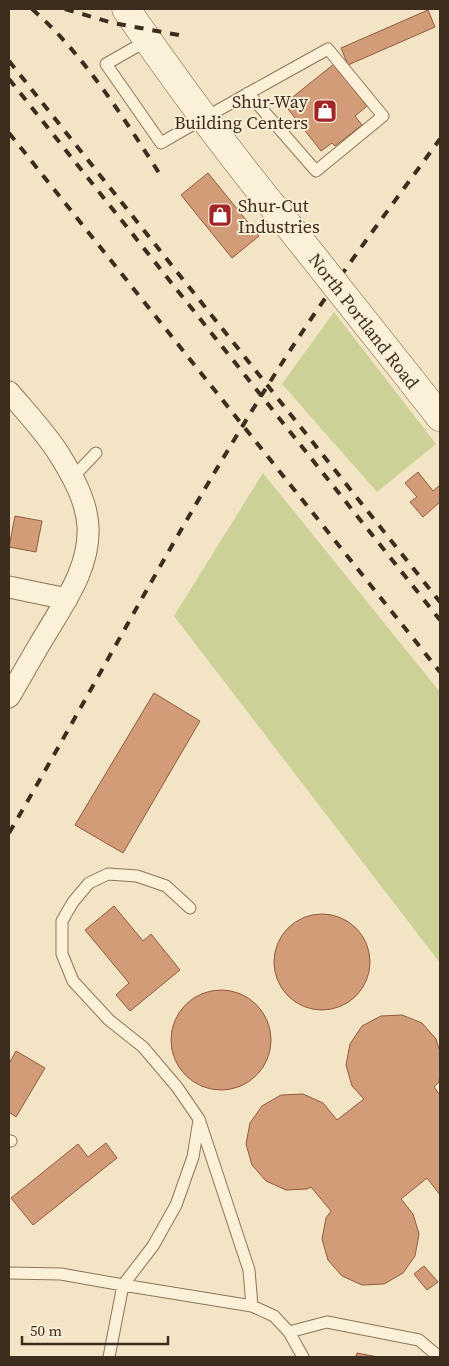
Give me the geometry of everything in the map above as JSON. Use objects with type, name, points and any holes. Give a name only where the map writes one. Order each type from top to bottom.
[{"type":"main road","name":"North Portland Road","points":[[126,9],[288,226],[440,417]]},
{"type":"street","points":[[9,392],[58,452],[73,477],[84,506],[88,527],[87,550],[81,570],[9,697]]},
{"type":"street","points":[[9,587],[66,599]]},
{"type":"lane","points":[[148,40],[106,64],[161,143],[205,117],[248,93],[328,49],[383,116],[316,171],[248,93]]},
{"type":"lane","points":[[73,477],[96,453]]},
{"type":"lane","points":[[190,908],[166,886],[137,876],[108,874],[89,883],[73,902],[62,921],[62,954],[73,981],[109,1020],[143,1047],[177,1087],[199,1119],[249,1270],[252,1306]]},
{"type":"lane","points":[[109,1357],[123,1285],[153,1246],[176,1205],[193,1157],[199,1119]]},
{"type":"lane","points":[[9,1272],[60,1274],[252,1306],[274,1316],[289,1332],[303,1357]]},
{"type":"lane","points":[[289,1332],[327,1322],[419,1340],[439,1357]]},
{"type":"green space","points":[[334,312],[436,444],[377,492],[282,384]]},
{"type":"green space","points":[[263,473],[440,692],[440,963],[174,616]]},
{"type":"building","points":[[428,10],[435,27],[348,65],[341,48]]},
{"type":"building","name":"Shur-Way Building Centers","points":[[334,64],[367,106],[355,116],[362,125],[335,146],[332,143],[321,151],[284,104]]},
{"type":"building","name":"Shur-Cut Industries","points":[[208,173],[259,236],[232,258],[181,195]]},
{"type":"building","points":[[418,472],[433,491],[440,485],[440,502],[423,517],[410,502],[417,497],[405,483]]},
{"type":"building","points":[[15,516],[42,521],[36,552],[9,547]]},
{"type":"building","points":[[154,693],[200,721],[123,853],[75,825]]},
{"type":"building","points":[[114,906],[143,941],[151,934],[180,970],[130,1011],[116,995],[129,983],[85,930]]},
{"type":"building","points":[[313,914],[331,914],[349,922],[362,935],[370,953],[367,981],[349,1002],[331,1010],[313,1010],[295,1002],[282,989],[274,971],[274,953],[282,935],[295,922]]},
{"type":"building","points":[[221,990],[240,994],[256,1005],[267,1021],[271,1040],[267,1059],[256,1075],[240,1086],[221,1090],[202,1086],[186,1075],[175,1059],[171,1040],[175,1021],[186,1005],[202,994]]},
{"type":"building","points":[[402,1015],[422,1023],[436,1039],[440,1052],[439,1082],[434,1087],[440,1095],[440,1195],[427,1178],[401,1199],[413,1214],[419,1234],[415,1256],[403,1273],[384,1284],[362,1285],[342,1276],[328,1260],[322,1239],[326,1218],[331,1211],[311,1187],[307,1189],[286,1190],[266,1181],[252,1165],[246,1144],[250,1123],[262,1106],[281,1095],[303,1094],[323,1103],[337,1120],[364,1099],[352,1086],[346,1065],[350,1044],[362,1026],[381,1016]]},
{"type":"building","points":[[16,1051],[45,1068],[16,1117],[9,1112],[9,1064]]},
{"type":"building","points":[[106,1143],[117,1158],[33,1225],[11,1198],[78,1144],[88,1157]]},
{"type":"building","points":[[424,1266],[438,1282],[427,1290],[414,1274]]},
{"type":"building","points":[[357,1353],[378,1357],[356,1357]]},
{"type":"railway","points":[[32,9],[86,66],[118,110],[161,176]]},
{"type":"railway","points":[[65,9],[113,23],[184,36]]},
{"type":"railway","points":[[9,61],[440,602]]},
{"type":"railway","points":[[9,79],[440,620]]},
{"type":"railway","points":[[9,133],[440,672]]},
{"type":"railway","points":[[9,833],[240,430],[314,314],[440,139]]},
{"type":"place","name":"Shur-Way Building Centers","points":[[325,111]]},
{"type":"place","name":"Shur-Cut Industries","points":[[220,215]]}]
